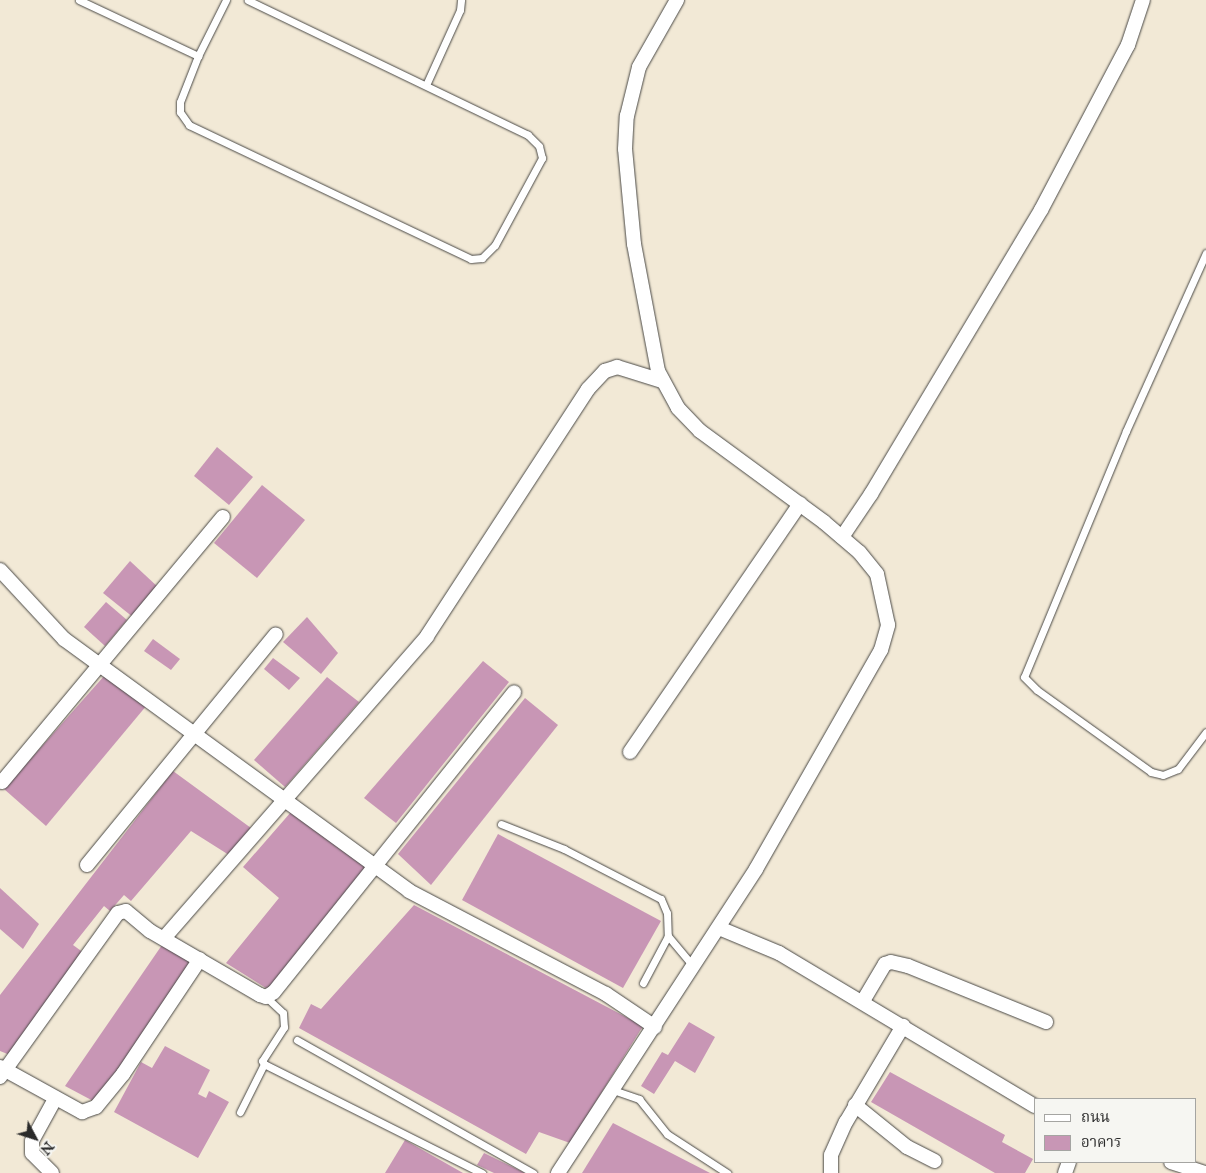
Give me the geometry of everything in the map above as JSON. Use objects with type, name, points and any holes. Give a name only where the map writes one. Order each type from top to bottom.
[{"type":"street","points":[[558,1173],[719,928],[802,791],[881,650],[888,625],[877,574],[842,537],[700,431],[678,408],[662,381],[634,244],[625,149],[627,116],[639,67],[677,0]]},
{"type":"street","points":[[842,537],[871,494],[1041,210],[1128,45],[1143,0]]},
{"type":"street","points":[[164,938],[427,636],[588,389],[606,371],[617,367],[662,381]]},
{"type":"street","points":[[630,752],[800,504]]},
{"type":"street","points":[[2,782],[223,517]]},
{"type":"street","points":[[0,570],[64,639],[375,867],[430,904],[606,994],[655,1027]]},
{"type":"street","points":[[87,865],[276,634]]},
{"type":"street","points":[[200,959],[103,1101],[82,1112],[2,1071],[118,913],[126,911],[150,932],[164,938],[266,997],[375,867],[514,692]]},
{"type":"street","points":[[719,928],[779,953],[1034,1105]]},
{"type":"street","points":[[863,1002],[885,964],[891,962],[908,966],[1046,1022]]},
{"type":"street","points":[[831,1173],[831,1156],[855,1105],[903,1026]]},
{"type":"street","points":[[52,1173],[32,1153],[32,1141],[55,1099]]},
{"type":"street","points":[[855,1105],[908,1147],[935,1161]]},
{"type":"street","points":[[1174,1163],[1205,1173]]},
{"type":"lane","points":[[80,0],[198,56]]},
{"type":"lane","points":[[226,0],[198,56],[180,102],[180,112],[189,125],[471,259],[482,258],[495,245],[542,158],[539,146],[528,135],[248,0]]},
{"type":"lane","points":[[426,85],[460,10],[461,0]]},
{"type":"lane","points":[[1206,252],[1126,431],[1024,677],[1037,690],[1152,772],[1163,774],[1178,769],[1206,732]]},
{"type":"lane","points":[[500,824],[564,849],[661,899],[667,913],[668,936],[644,983]]},
{"type":"lane","points":[[668,936],[694,967]]},
{"type":"lane","points":[[240,1112],[264,1064],[262,1061],[284,1027],[283,1013],[266,997]]},
{"type":"lane","points":[[297,1040],[532,1173]]},
{"type":"lane","points":[[264,1064],[482,1173]]},
{"type":"lane","points":[[613,1090],[639,1099],[667,1134],[727,1173]]},
{"type":"building","points":[[217,447],[253,477],[229,505],[194,476]]},
{"type":"building","points":[[262,485],[305,520],[257,578],[214,543]]},
{"type":"building","points":[[130,561],[159,588],[134,618],[103,593]]},
{"type":"building","points":[[106,602],[127,620],[105,646],[84,627]]},
{"type":"building","points":[[307,617],[338,653],[321,674],[283,642]]},
{"type":"building","points":[[153,639],[180,659],[171,670],[144,651]]},
{"type":"building","points":[[273,658],[300,678],[289,690],[264,669]]},
{"type":"building","points":[[483,661],[509,682],[396,823],[364,798]]},
{"type":"building","points":[[105,675],[147,705],[46,826],[4,789]]},
{"type":"building","points":[[327,677],[359,702],[285,787],[254,760]]},
{"type":"building","points":[[525,698],[558,725],[431,885],[398,854]]},
{"type":"building","points":[[173,771],[251,828],[229,855],[191,831],[131,901],[124,895],[110,911],[104,906],[73,945],[84,953],[10,1055],[0,1051],[0,995]]},
{"type":"building","points":[[291,812],[366,868],[269,990],[226,963],[279,898],[243,867]]},
{"type":"building","points":[[498,834],[661,921],[623,988],[462,900]]},
{"type":"building","points":[[0,888],[39,924],[23,949],[0,929]]},
{"type":"building","points":[[414,905],[643,1026],[570,1143],[539,1132],[526,1154],[299,1028],[311,1004],[321,1009]]},
{"type":"building","points":[[162,945],[190,962],[97,1103],[65,1086]]},
{"type":"building","points":[[689,1022],[715,1037],[695,1073],[675,1061],[654,1094],[641,1086],[662,1052],[668,1055]]},
{"type":"building","points":[[165,1046],[210,1070],[198,1094],[206,1098],[209,1091],[229,1102],[198,1158],[114,1112],[141,1062],[152,1068]]},
{"type":"building","points":[[890,1072],[1005,1135],[1002,1142],[1033,1159],[1025,1173],[995,1173],[871,1102]]},
{"type":"building","points":[[613,1123],[710,1173],[582,1173]]},
{"type":"building","points":[[405,1140],[463,1173],[385,1173]]},
{"type":"building","points":[[484,1153],[525,1173],[494,1173],[477,1165]]}]
